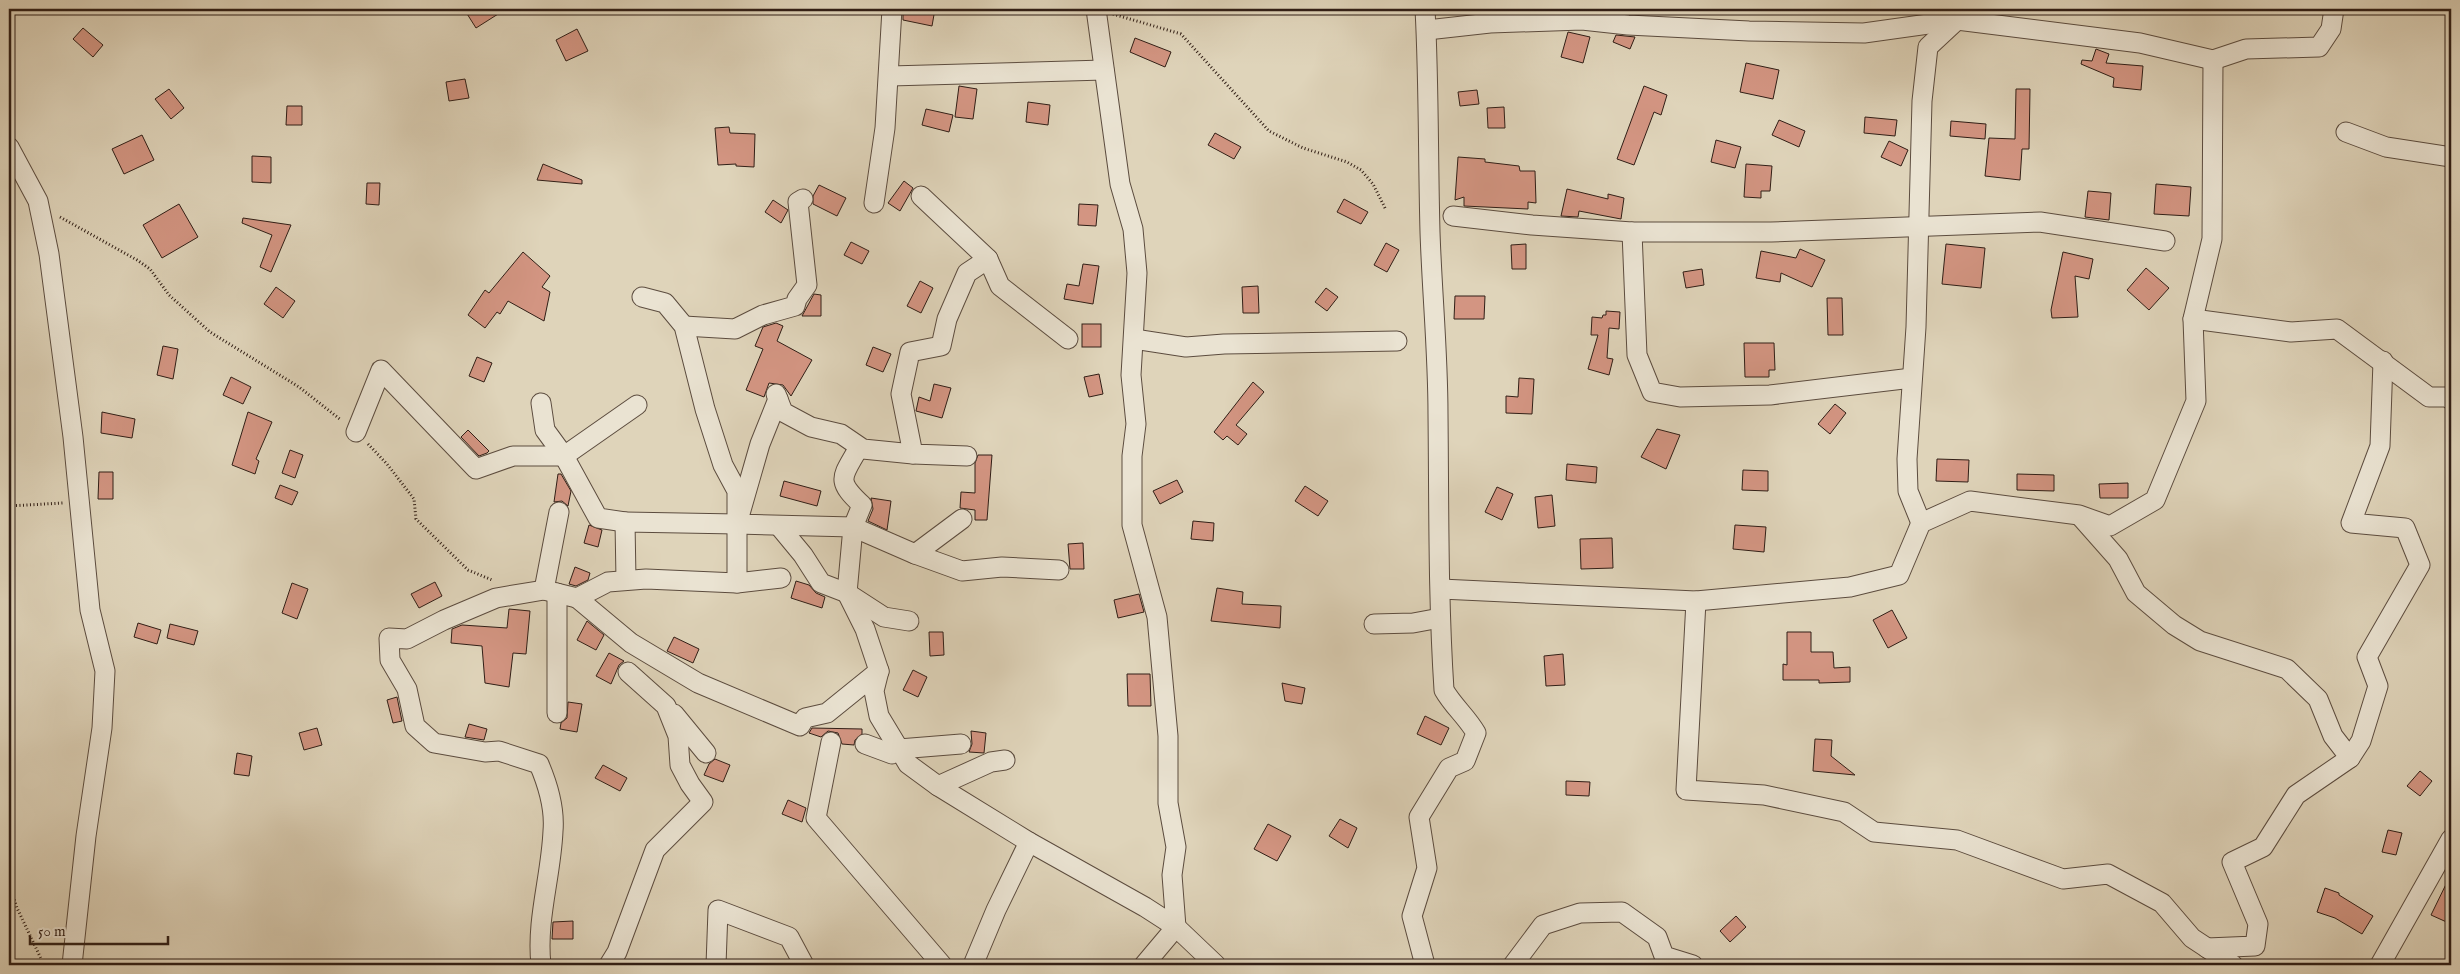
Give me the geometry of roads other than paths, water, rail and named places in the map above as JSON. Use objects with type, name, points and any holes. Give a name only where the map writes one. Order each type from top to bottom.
[{"type":"street","points":[[874,204],[886,128],[892,9]]},
{"type":"street","points":[[1425,965],[1412,916],[1427,868],[1419,818],[1449,768],[1465,761],[1476,733],[1467,717],[1450,700],[1444,690],[1440,618],[1438,412],[1430,229],[1426,9]]},
{"type":"street","points":[[1427,30],[1490,23],[1582,20],[1670,27],[1864,33],[1957,15],[2140,43],[2213,60],[2246,49],[2319,47],[2331,29],[2334,9]]},
{"type":"street","points":[[1096,11],[1120,184],[1133,229],[1137,273],[1131,375],[1136,424],[1132,456],[1132,524],[1157,617],[1168,736],[1168,803],[1176,847],[1172,875],[1176,927],[1144,965]]},
{"type":"street","points":[[1921,523],[1908,491],[1907,459],[1919,227],[1922,101],[1928,47],[1957,15]]},
{"type":"street","points":[[1441,589],[1696,601],[1850,587],[1899,575],[1921,523],[1970,501],[2079,515],[2110,526],[2155,500],[2196,400],[2193,319],[2212,239],[2213,60]]},
{"type":"street","points":[[890,76],[1104,70]]},
{"type":"street","points":[[2346,132],[2386,147],[2451,157]]},
{"type":"street","points":[[9,148],[38,201],[49,254],[73,437],[90,610],[106,671],[102,728],[86,836],[72,965]]},
{"type":"street","points":[[921,196],[988,259],[1000,286],[1068,339]]},
{"type":"street","points":[[684,326],[735,329],[763,315],[795,306],[796,298],[807,285],[798,202],[803,199]]},
{"type":"street","points":[[1453,216],[1532,225],[1632,232],[1772,232],[2040,222],[2165,240]]},
{"type":"street","points":[[1632,232],[1638,355],[1652,392],[1680,397],[1770,395],[1912,378]]},
{"type":"street","points":[[913,454],[901,394],[910,352],[942,346],[946,319],[967,273],[988,259]]},
{"type":"street","points":[[642,297],[665,303],[684,326],[708,418],[723,465],[737,491],[737,583]]},
{"type":"street","points":[[2193,319],[2290,332],[2337,329],[2429,397],[2448,397],[2451,400]]},
{"type":"street","points":[[1134,339],[1186,347],[1224,344],[1397,341]]},
{"type":"street","points":[[2207,948],[2255,946],[2258,924],[2232,862],[2263,846],[2296,795],[2350,758],[2361,741],[2378,686],[2367,657],[2420,565],[2405,528],[2351,523],[2380,446],[2383,362]]},
{"type":"street","points":[[356,432],[381,370],[476,469],[513,456],[564,456],[637,405]]},
{"type":"street","points":[[737,524],[760,444],[777,397],[783,412],[811,428],[841,434],[863,449],[913,454],[967,456]]},
{"type":"street","points":[[541,403],[545,430],[564,456],[598,518],[625,522],[853,527],[915,554],[962,571],[1002,567],[1059,570]]},
{"type":"street","points":[[859,447],[844,473],[846,490],[862,505],[853,527],[847,593],[865,628],[880,671],[874,691],[879,716],[908,764],[938,786],[1029,842],[1145,907],[1176,927],[1216,965]]},
{"type":"street","points":[[556,713],[550,592],[559,512]]},
{"type":"street","points":[[2079,515],[2118,559],[2136,593],[2174,625],[2200,641],[2287,669],[2318,699],[2333,736],[2350,758]]},
{"type":"street","points":[[915,554],[962,519]]},
{"type":"street","points":[[625,522],[626,580]]},
{"type":"street","points":[[779,526],[803,555],[821,583],[847,593],[884,617],[909,621]]},
{"type":"street","points":[[577,598],[608,582],[646,578],[737,583],[781,578]]},
{"type":"street","points":[[541,965],[538,940],[554,830],[549,787],[539,764],[499,751],[478,752],[434,743],[415,726],[407,689],[390,660],[390,638],[406,639],[444,620],[496,598],[550,592],[577,598],[631,643],[698,683],[800,726],[805,718],[827,713],[880,671]]},
{"type":"street","points":[[1696,601],[1686,790],[1764,795],[1844,812],[1874,832],[1957,840],[2063,879],[2108,874],[2162,903],[2192,938],[2233,965]]},
{"type":"street","points":[[1374,624],[1413,623],[1440,618]]},
{"type":"street","points":[[628,672],[683,722],[706,753]]},
{"type":"street","points":[[609,965],[617,952],[655,850],[703,802],[690,784],[680,765],[678,736],[666,706]]},
{"type":"street","points":[[831,742],[816,818],[942,965]]},
{"type":"street","points":[[865,744],[892,754],[899,749],[961,744]]},
{"type":"street","points":[[938,786],[991,762],[1005,760]]},
{"type":"street","points":[[2380,965],[2451,839]]},
{"type":"street","points":[[973,965],[996,910],[1029,842]]},
{"type":"street","points":[[716,965],[718,910],[789,937],[804,965]]},
{"type":"street","points":[[1513,965],[1543,925],[1580,913],[1622,912],[1657,937],[1664,956],[1693,965]]}]
